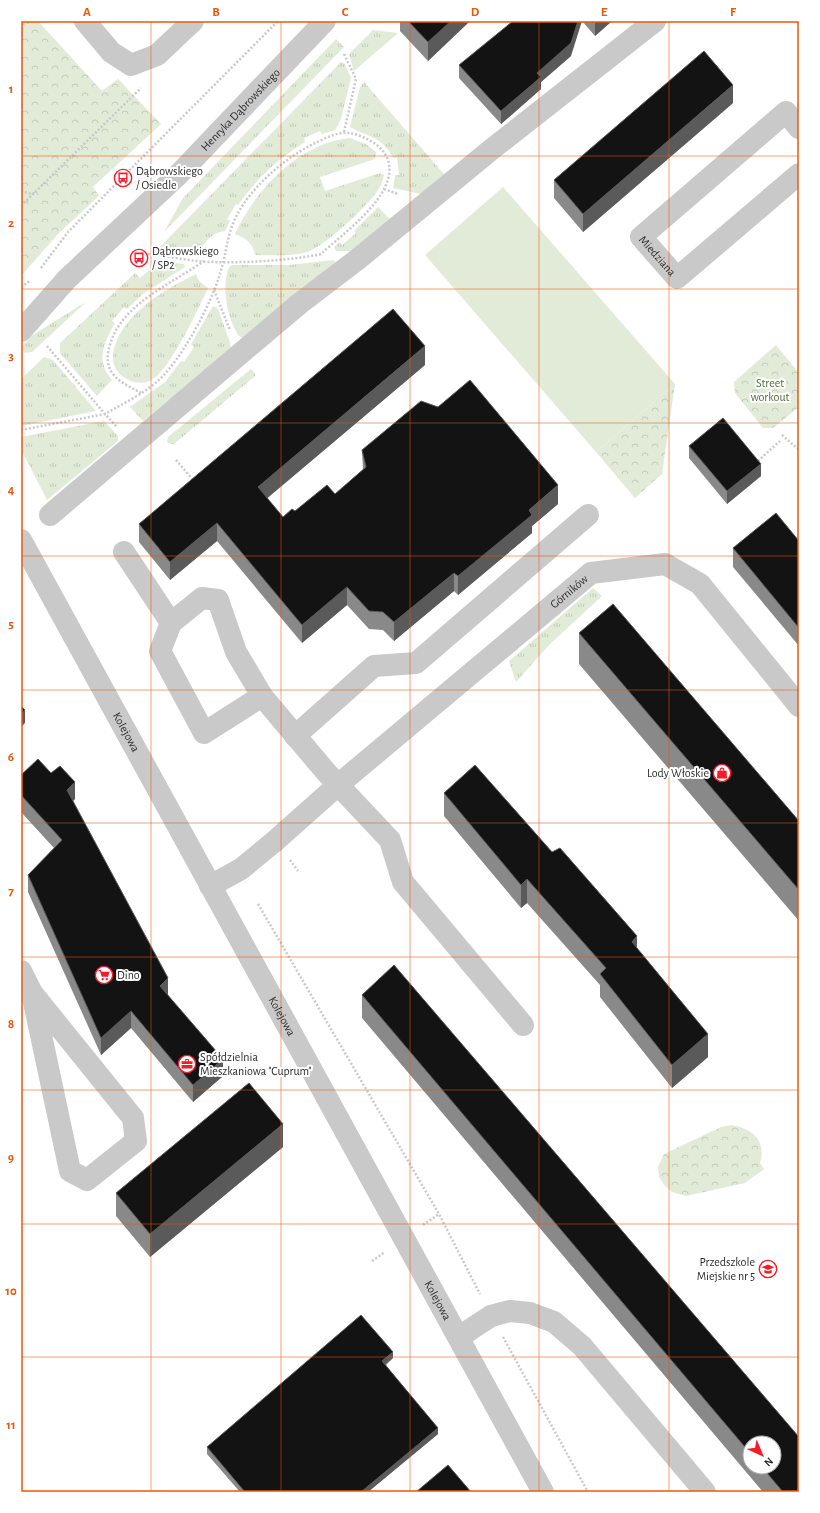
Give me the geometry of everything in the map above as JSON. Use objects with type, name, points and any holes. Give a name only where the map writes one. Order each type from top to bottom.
[{"type":"street","points":[[85,21],[111,52],[131,65],[157,55],[193,21]]},
{"type":"street","name":"Henryka Dąbrowskiego","points":[[67,279],[179,174],[325,21]]},
{"type":"street","points":[[50,515],[299,304],[358,259],[492,150],[655,21]]},
{"type":"street","name":"Miedziana","points":[[799,128],[786,112],[640,237],[677,278],[799,174]]},
{"type":"street","points":[[21,307],[67,279]]},
{"type":"street","points":[[21,331],[67,279]]},
{"type":"street","points":[[296,736],[374,666],[416,663],[588,515]]},
{"type":"street","name":"Kolejowa","points":[[21,540],[543,1492]]},
{"type":"street","points":[[124,552],[171,623]]},
{"type":"street","name":"Górników","points":[[210,886],[241,869],[338,785],[591,573],[665,564],[700,584],[799,706]]},
{"type":"street","points":[[262,696],[204,733],[160,651],[171,623],[202,598],[218,600],[236,652],[262,696],[338,785],[390,840],[404,882],[523,1025]]},
{"type":"street","points":[[21,971],[32,993],[132,1118],[136,1141],[87,1180],[70,1171],[32,993]]},
{"type":"street","points":[[459,1337],[492,1316],[510,1311],[530,1312],[554,1322],[582,1346],[704,1492]]},
{"type":"path","points":[[21,28],[25,21]]},
{"type":"path","points":[[40,270],[68,232],[278,21]]},
{"type":"path","points":[[344,54],[356,79],[344,132]]},
{"type":"path","points":[[21,206],[143,86]]},
{"type":"path","points":[[21,430],[105,414],[157,382],[169,370],[186,345],[214,290],[230,231],[239,213],[264,180],[280,165],[300,151],[323,140],[344,132],[366,138],[378,147],[387,158],[390,167],[389,180],[382,194],[370,209],[321,254]]},
{"type":"path","points":[[21,191],[32,194]]},
{"type":"path","points":[[148,254],[204,261],[269,260],[311,257],[321,254],[358,259]]},
{"type":"path","points":[[141,393],[117,378],[108,364],[108,355],[115,332],[140,302],[204,261]]},
{"type":"path","points":[[21,287],[31,280]]},
{"type":"path","points":[[214,290],[230,332],[243,352]]},
{"type":"path","points":[[47,346],[133,445]]},
{"type":"path","points":[[782,435],[798,449],[799,453]]},
{"type":"path","points":[[758,461],[780,442]]},
{"type":"path","points":[[176,460],[196,484]]},
{"type":"path","points":[[258,904],[439,1214],[492,1316],[588,1492]]},
{"type":"green space","points":[[21,21],[38,21],[102,91],[118,79],[161,124],[93,187],[99,196],[59,233],[21,276]]},
{"type":"green space","points":[[373,30],[398,33],[354,71],[349,54]]},
{"type":"green space","points":[[336,39],[344,47],[164,232],[183,198]]},
{"type":"green space","points":[[341,62],[345,64],[351,78],[341,119],[335,130],[322,134],[320,131],[304,138],[305,142],[268,170],[238,205],[236,204],[227,219],[230,221],[225,231],[209,238],[198,254],[157,250]]},
{"type":"green space","points":[[364,82],[444,174],[421,194],[393,188],[395,175],[399,175],[397,158],[393,158],[384,145],[379,141],[350,127],[360,87]]},
{"type":"green space","points":[[350,138],[366,144],[376,152],[375,159],[320,177],[325,191],[380,173],[384,175],[381,186],[368,203],[337,232],[318,247],[310,251],[290,255],[255,255],[251,244],[235,234],[254,201],[281,171],[296,159],[313,149],[331,142]]},
{"type":"green space","points":[[503,187],[675,384],[596,452],[425,255]]},
{"type":"green space","points":[[378,207],[390,219],[351,251],[336,251],[334,247],[339,242],[342,245],[356,233],[354,231]]},
{"type":"green space","points":[[333,260],[336,262],[243,338],[239,336],[231,321],[226,303],[225,293],[229,267],[232,265],[289,265]]},
{"type":"green space","points":[[160,261],[184,264],[185,267],[143,294],[127,309],[124,307],[112,321],[115,323],[103,349],[103,361],[107,373],[112,380],[97,396],[60,353],[60,343],[135,273],[140,278]]},
{"type":"green space","points":[[196,274],[199,281],[208,288],[184,337],[168,363],[153,379],[147,382],[134,382],[122,376],[114,366],[113,353],[117,340],[127,324],[144,306],[175,285]]},
{"type":"green space","points":[[86,302],[32,352],[25,353],[21,348],[31,336]]},
{"type":"green space","points":[[213,306],[218,309],[230,342],[231,349],[143,421],[130,407],[165,382],[181,361],[184,362],[194,347],[191,344]]},
{"type":"green space","name":"Street workout","points":[[776,345],[799,373],[799,407],[773,428],[763,428],[735,393],[734,382]]},
{"type":"green space","points":[[44,357],[53,360],[96,411],[21,426],[21,379]]},
{"type":"green space","points":[[251,369],[255,373],[255,376],[174,444],[167,442],[168,437]]},
{"type":"green space","points":[[675,384],[662,474],[635,498],[596,452]]},
{"type":"green space","points":[[104,421],[118,436],[118,441],[47,500],[21,449],[21,437]]},
{"type":"green space","points":[[593,588],[602,596],[549,645],[516,682],[509,661]]},
{"type":"green space","points":[[731,1125],[745,1129],[756,1137],[761,1148],[762,1155],[760,1163],[764,1169],[745,1183],[686,1196],[672,1192],[664,1185],[659,1177],[658,1167],[664,1154],[721,1127]]},
{"type":"building","points":[[408,21],[451,21],[428,42]]},
{"type":"building","points":[[513,21],[578,21],[571,43],[537,73],[541,77],[501,111],[459,65]]},
{"type":"building","points":[[704,51],[733,85],[583,214],[554,180]]},
{"type":"building","points":[[393,309],[425,346],[258,487],[283,517],[292,509],[295,511],[327,485],[335,494],[366,467],[362,450],[421,401],[438,407],[470,380],[558,485],[529,510],[532,515],[458,576],[454,573],[394,622],[383,612],[369,611],[347,587],[302,625],[217,523],[170,562],[139,524]]},
{"type":"building","points":[[723,418],[761,464],[727,491],[689,446]]},
{"type":"building","points":[[776,513],[799,541],[799,628],[733,548]]},
{"type":"building","points":[[613,604],[799,821],[799,890],[579,633]]},
{"type":"building","points":[[21,706],[25,710],[21,715]]},
{"type":"building","points":[[38,759],[51,773],[60,766],[75,782],[67,790],[168,978],[160,986],[223,1059],[193,1085],[131,1011],[101,1038],[28,875],[62,840],[21,795],[21,775]]},
{"type":"building","points":[[475,765],[552,852],[560,848],[637,936],[632,942],[708,1034],[672,1065],[600,974],[606,968],[527,879],[521,885],[444,793]]},
{"type":"building","points":[[394,965],[799,1437],[799,1492],[783,1492],[769,1475],[782,1475],[782,1435],[742,1435],[742,1444],[362,995]]},
{"type":"building","points":[[249,1083],[283,1124],[150,1234],[116,1193]]},
{"type":"building","points":[[361,1315],[393,1352],[382,1361],[438,1428],[361,1492],[245,1492],[207,1447]]},
{"type":"building","points":[[448,1465],[471,1492],[416,1492]]},
{"type":"place","name":"Dąbrowskiego / Osiedle","points":[[123,178]]},
{"type":"place","name":"Dąbrowskiego / SP2","points":[[139,258]]},
{"type":"place","name":"Lody Włoskie","points":[[722,773]]},
{"type":"place","name":"Dino","points":[[104,975]]},
{"type":"place","name":"Spółdzielnia Mieszkaniowa \"Cuprum\"","points":[[187,1064]]},
{"type":"place","name":"Przedszkole Miejskie nr 5","points":[[768,1269]]}]
